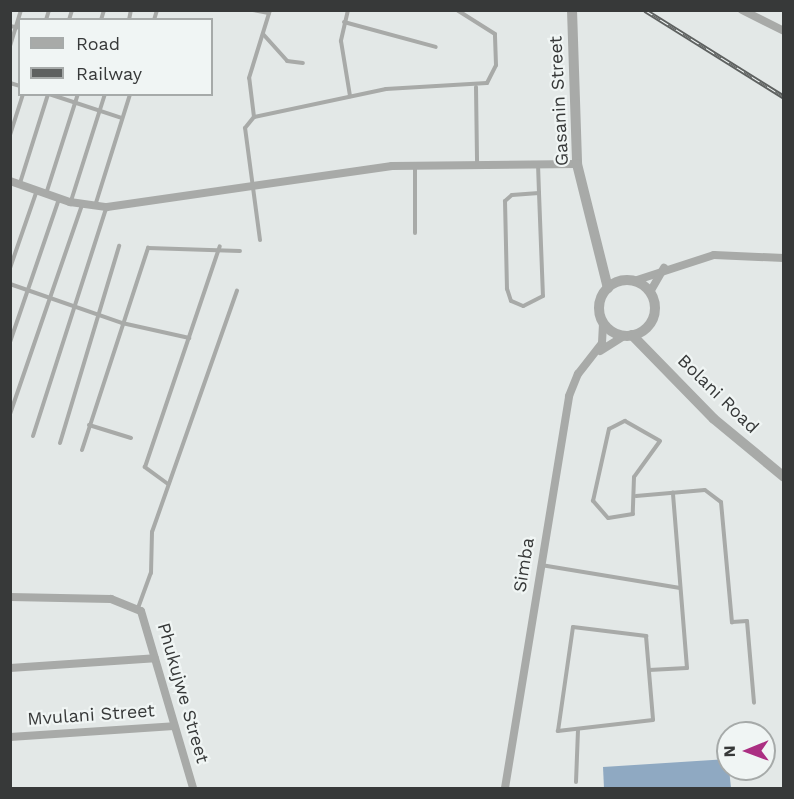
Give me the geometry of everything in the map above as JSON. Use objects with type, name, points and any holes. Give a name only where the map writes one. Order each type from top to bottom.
[{"type":"street","name":"Gasanin Street","points":[[572,10],[577,164],[604,259],[608,288]]},
{"type":"street","points":[[742,10],[783,31]]},
{"type":"street","points":[[10,181],[70,202],[107,207],[415,164],[477,162],[577,164]]},
{"type":"street","points":[[595,354],[602,343],[603,322],[599,305],[608,288],[664,268],[714,255],[783,258]]},
{"type":"street","name":"Gasanin Street","points":[[604,259],[628,280]]},
{"type":"street","points":[[650,292],[664,268]]},
{"type":"street","points":[[595,354],[646,328],[655,309],[650,292],[628,280]]},
{"type":"street","points":[[603,322],[628,336]]},
{"type":"street","name":"Bolani Road","points":[[646,328],[657,358]]},
{"type":"street","name":"Bolani Road","points":[[628,336],[657,358],[698,404],[783,477]]},
{"type":"street","name":"Simba","points":[[505,789],[572,387],[595,354]]},
{"type":"street","points":[[10,597],[111,599],[138,608]]},
{"type":"street","name":"Phukujwe Street","points":[[138,608],[193,789]]},
{"type":"street","points":[[10,668],[155,658]]},
{"type":"street","name":"Mvulani Street","points":[[10,737],[174,726]]},
{"type":"lane","points":[[253,10],[269,12],[249,78],[254,117]]},
{"type":"lane","points":[[348,10],[344,22],[350,96]]},
{"type":"lane","points":[[260,240],[251,188],[245,128],[254,117],[350,96],[423,85],[476,87],[494,75],[495,34],[457,10]]},
{"type":"lane","points":[[344,22],[436,47]]},
{"type":"lane","points":[[10,46],[15,27]]},
{"type":"lane","points":[[263,34],[287,61],[303,63]]},
{"type":"lane","points":[[476,87],[477,162]]},
{"type":"lane","points":[[10,135],[22,96]]},
{"type":"lane","points":[[20,184],[47,96]]},
{"type":"lane","points":[[54,96],[123,118]]},
{"type":"lane","points":[[10,268],[42,192],[77,96]]},
{"type":"lane","points":[[70,202],[104,96]]},
{"type":"lane","points":[[95,206],[129,96]]},
{"type":"lane","points":[[538,163],[543,296],[534,306],[520,306],[507,289],[505,201],[509,195],[539,193]]},
{"type":"lane","points":[[415,164],[416,233]]},
{"type":"lane","points":[[10,342],[59,199]]},
{"type":"lane","points":[[10,414],[82,205]]},
{"type":"lane","points":[[33,436],[107,207]]},
{"type":"lane","points":[[60,443],[119,246]]},
{"type":"lane","points":[[82,450],[148,248],[220,246],[240,251]]},
{"type":"lane","points":[[168,484],[146,467],[220,246]]},
{"type":"lane","points":[[10,284],[122,322],[189,338]]},
{"type":"lane","points":[[138,608],[151,573],[152,532],[237,290]]},
{"type":"lane","points":[[625,421],[660,441],[634,477],[636,496],[633,514],[626,519],[601,515],[593,501],[609,429],[625,421]]},
{"type":"lane","points":[[89,425],[131,438]]},
{"type":"lane","points":[[636,496],[711,491],[722,502],[732,622],[747,621],[754,703]]},
{"type":"lane","points":[[649,670],[687,668],[673,493]]},
{"type":"lane","points":[[541,565],[680,588]]},
{"type":"lane","points":[[573,627],[646,636],[649,670],[653,720],[558,732],[573,627]]},
{"type":"lane","points":[[576,782],[578,729]]},
{"type":"water","points":[[716,760],[716,781],[730,781],[731,788],[604,788],[603,767]]},
{"type":"railway","points":[[645,10],[784,97]]}]
